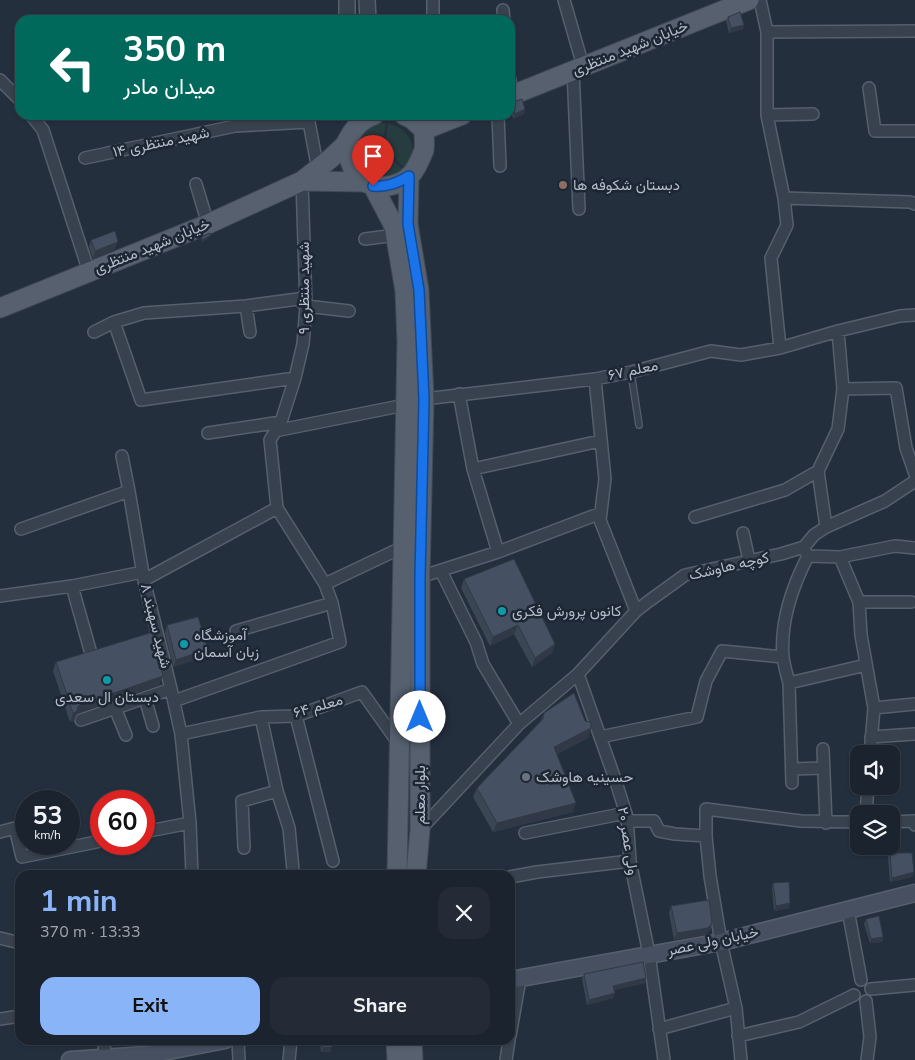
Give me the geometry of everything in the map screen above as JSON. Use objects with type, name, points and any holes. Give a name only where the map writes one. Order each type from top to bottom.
[{"type":"main road","name":"خیابان شهید منتظری","points":[[515,89],[578,68],[749,0]]},
{"type":"main road","name":"خیابان شهید منتظری","points":[[0,308],[208,224],[302,181],[318,170],[351,130],[365,120]]},
{"type":"main road","points":[[302,181],[369,184],[384,187],[394,185],[409,176],[418,163],[424,148],[424,130],[413,120]]},
{"type":"main road","points":[[424,130],[449,120]]},
{"type":"main road","name":"بلوار معلم","points":[[351,130],[351,166],[356,175],[369,184],[394,226],[405,291],[407,342],[397,870]]},
{"type":"main road","name":"بلوار معلم","points":[[409,176],[408,224],[419,290],[424,399],[420,577],[420,830],[416,870]]},
{"type":"main road","name":"خیابان ولی عصر","points":[[515,979],[721,942],[915,893]]},
{"type":"main road","points":[[70,1060],[147,1057],[193,1045]]},
{"type":"street","points":[[347,0],[347,15]]},
{"type":"street","points":[[367,0],[368,15]]},
{"type":"street","points":[[433,0],[433,14]]},
{"type":"street","points":[[564,0],[578,68],[579,209]]},
{"type":"street","points":[[760,0],[767,32],[767,115],[784,198],[787,225],[771,258],[780,348]]},
{"type":"street","points":[[767,32],[915,31]]},
{"type":"street","points":[[0,80],[15,95]]},
{"type":"street","points":[[869,88],[875,131],[915,132]]},
{"type":"street","points":[[767,115],[813,114]]},
{"type":"street","points":[[35,120],[43,130],[89,272]]},
{"type":"street","points":[[498,120],[500,166]]},
{"type":"street","name":"شهید منتظری ۱۴","points":[[85,158],[235,126],[309,122],[318,170]]},
{"type":"street","name":"شهید منتظری ۹","points":[[277,508],[270,440],[278,426],[295,378],[303,344],[306,306],[302,181]]},
{"type":"street","points":[[196,184],[208,224]]},
{"type":"street","points":[[784,198],[910,202],[915,204]]},
{"type":"street","points":[[365,239],[396,235]]},
{"type":"street","points":[[94,332],[114,322],[144,313],[246,306],[298,298],[306,306],[349,311]]},
{"type":"street","points":[[246,306],[250,332]]},
{"type":"street","name":"معلم ۶۷","points":[[424,399],[632,372],[711,351],[742,355],[780,348],[838,330],[900,316],[915,315]]},
{"type":"street","points":[[114,322],[141,400],[295,378]]},
{"type":"street","points":[[695,517],[785,490],[818,470],[838,429],[843,389],[838,330]]},
{"type":"street","points":[[595,378],[605,479],[600,520],[636,611]]},
{"type":"street","points":[[843,389],[896,388],[906,448],[915,474]]},
{"type":"street","points":[[459,394],[473,469],[498,552]]},
{"type":"street","points":[[208,433],[278,426],[405,405]]},
{"type":"street","points":[[473,469],[600,441]]},
{"type":"street","name":"شهید سهبند ۸","points":[[122,456],[144,576],[180,734],[190,823],[192,870]]},
{"type":"street","points":[[818,470],[826,527]]},
{"type":"street","name":"کوچه هاوشک","points":[[420,830],[520,724],[578,674],[636,611],[685,575],[749,560],[806,551],[814,535],[826,527],[885,501],[915,481]]},
{"type":"street","points":[[21,529],[129,491]]},
{"type":"street","points":[[0,596],[144,576],[277,508],[325,584],[332,603],[340,642],[174,701]]},
{"type":"street","points":[[420,577],[498,552],[601,513]]},
{"type":"street","points":[[743,533],[749,560]]},
{"type":"street","points":[[792,783],[789,683],[783,657],[784,618],[806,551],[840,557],[894,546],[915,548]]},
{"type":"street","points":[[325,584],[403,547]]},
{"type":"street","points":[[840,557],[859,602],[866,665],[874,708],[871,745]]},
{"type":"street","points":[[441,570],[476,642],[483,664],[520,724]]},
{"type":"street","points":[[72,586],[90,650]]},
{"type":"street","points":[[859,602],[910,602]]},
{"type":"street","points":[[236,631],[332,603]]},
{"type":"street","points":[[600,737],[697,717],[706,680],[722,651],[783,657]]},
{"type":"street","points":[[789,683],[866,665]]},
{"type":"street","name":"ولی عصر ۲۰","points":[[578,674],[616,782],[626,817],[630,861],[649,954],[664,1060]]},
{"type":"street","points":[[81,720],[171,689]]},
{"type":"street","name":"معلم ۶۴","points":[[180,734],[261,716],[296,716],[362,692],[399,744]]},
{"type":"street","points":[[145,698],[153,726]]},
{"type":"street","points":[[874,708],[915,704]]},
{"type":"street","points":[[115,708],[126,735]]},
{"type":"street","points":[[261,716],[277,791],[288,828],[293,870]]},
{"type":"street","points":[[296,716],[333,861]]},
{"type":"street","points":[[871,737],[915,734]]},
{"type":"street","points":[[823,749],[826,823]]},
{"type":"street","points":[[792,769],[824,768]]},
{"type":"street","points":[[244,848],[242,801],[277,791]]},
{"type":"street","points":[[741,1060],[736,1008],[721,942],[710,876],[706,836],[706,809],[826,823],[850,822]]},
{"type":"street","points":[[525,833],[626,817],[654,821],[659,831],[706,836]]},
{"type":"street","points":[[900,822],[914,821],[915,825]]},
{"type":"street","points":[[155,830],[190,823]]},
{"type":"street","points":[[0,832],[15,828],[22,857],[90,843]]},
{"type":"street","points":[[515,876],[630,861]]},
{"type":"street","points":[[848,910],[861,980]]},
{"type":"street","points":[[0,938],[15,942]]},
{"type":"street","points":[[871,989],[915,985]]},
{"type":"street","points":[[738,1036],[799,1022],[854,995]]},
{"type":"street","points":[[866,1001],[870,1037],[867,1060]]},
{"type":"street","points":[[659,1028],[736,1008]]},
{"type":"street","points":[[0,1019],[15,1017]]},
{"type":"street","points":[[104,1045],[104,1058]]},
{"type":"street","points":[[238,1045],[239,1060]]},
{"type":"street","points":[[290,1060],[291,1045]]},
{"type":"street","points":[[506,1060],[508,1045]]},
{"type":"lane","points":[[632,372],[639,425]]},
{"type":"green space","points":[[386,123],[382,145],[378,147],[378,151],[352,162],[351,146],[370,124]]},
{"type":"green space","points":[[388,123],[402,130],[409,137],[413,154],[409,172],[388,152],[385,146]]},
{"type":"green space","points":[[379,153],[382,155],[386,154],[407,173],[383,186],[352,163]]},
{"type":"building","points":[[740,12],[744,25],[731,28],[728,17]]},
{"type":"building","points":[[522,99],[525,109],[515,114],[515,101]]},
{"type":"building","points":[[115,231],[118,242],[95,251],[91,240]]},
{"type":"building","points":[[210,233],[211,235],[202,240],[201,237]]},
{"type":"building","name":"کانون پرورش فکری","points":[[514,559],[555,644],[535,658],[518,625],[493,637],[464,579]]},
{"type":"building","name":"آموزشگاه زبان آسمان","points":[[198,617],[208,649],[176,660],[167,625]]},
{"type":"building","name":"دبستان ال سعدی","points":[[153,632],[163,676],[82,704],[73,713],[56,662]]},
{"type":"building","name":"حسینیه هاوشک","points":[[574,693],[585,721],[591,722],[591,728],[554,747],[576,803],[497,823],[477,788],[543,719],[544,713]]},
{"type":"building","points":[[912,853],[914,872],[892,878],[890,855]]},
{"type":"building","points":[[789,882],[790,903],[776,906],[773,883]]},
{"type":"building","points":[[709,900],[712,923],[708,928],[677,933],[671,906]]},
{"type":"building","points":[[879,916],[883,937],[871,939],[866,919]]},
{"type":"building","points":[[643,962],[646,978],[613,986],[615,993],[589,1000],[584,974]]},
{"type":"building","points":[[323,1045],[331,1045],[332,1047],[323,1048]]},
{"type":"place","name":"دبستان شکوفه ها","points":[[563,185]]},
{"type":"place","name":"کانون پرورش فکری","points":[[502,611]]},
{"type":"place","name":"آموزشگاه زبان آسمان","points":[[184,644]]},
{"type":"place","name":"دبستان ال سعدی","points":[[107,680]]},
{"type":"place","name":"حسینیه هاوشک","points":[[526,777]]},
{"type":"route","points":[[373,186],[384,187],[394,185],[409,176],[408,224],[419,290],[424,399],[420,577],[420,717]]}]
